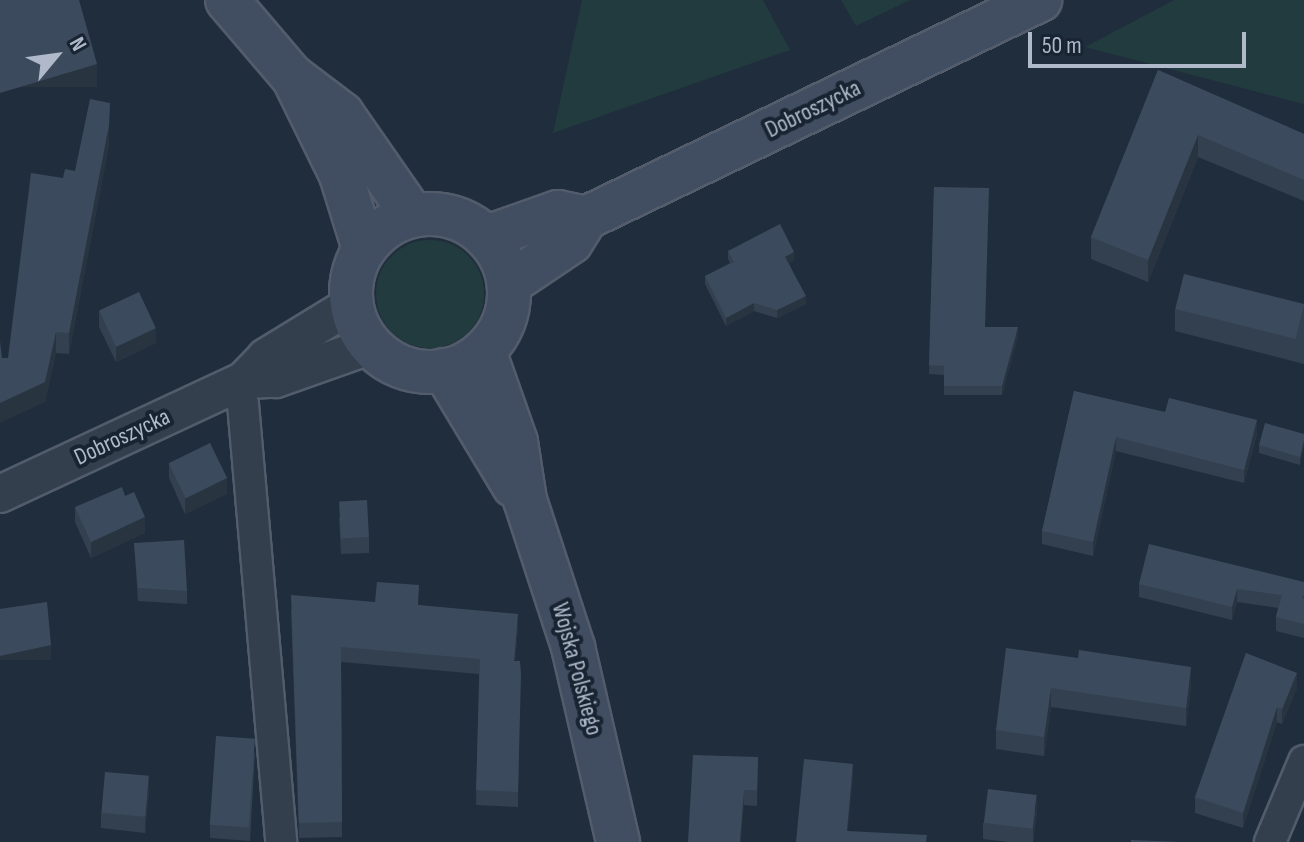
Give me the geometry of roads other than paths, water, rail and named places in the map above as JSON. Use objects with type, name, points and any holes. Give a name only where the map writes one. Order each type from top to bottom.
[{"type":"main road","points":[[227,0],[292,76],[342,114],[413,216]]},
{"type":"main road","name":"Dobroszycka","points":[[510,283],[571,242],[586,218],[1040,0]]},
{"type":"main road","points":[[292,76],[341,175],[364,249]]},
{"type":"main road","name":"Dobroszycka","points":[[487,237],[558,212],[586,218]]},
{"type":"main road","points":[[445,215],[487,237],[503,259],[510,283],[501,330],[484,351],[444,370],[401,364],[369,346],[351,305],[352,282],[364,249],[381,231],[413,216],[445,215]]},
{"type":"main road","name":"Wojska Polskiego","points":[[484,351],[516,442],[525,500],[573,647],[618,842]]},
{"type":"main road","name":"Wojska Polskiego","points":[[444,370],[493,456],[525,500]]},
{"type":"street","name":"Dobroszycka","points":[[0,494],[240,382],[266,357],[351,305]]},
{"type":"street","name":"Dobroszycka","points":[[240,382],[276,379],[369,346]]},
{"type":"street","points":[[240,382],[281,842]]},
{"type":"street","points":[[1270,842],[1304,761]]}]
